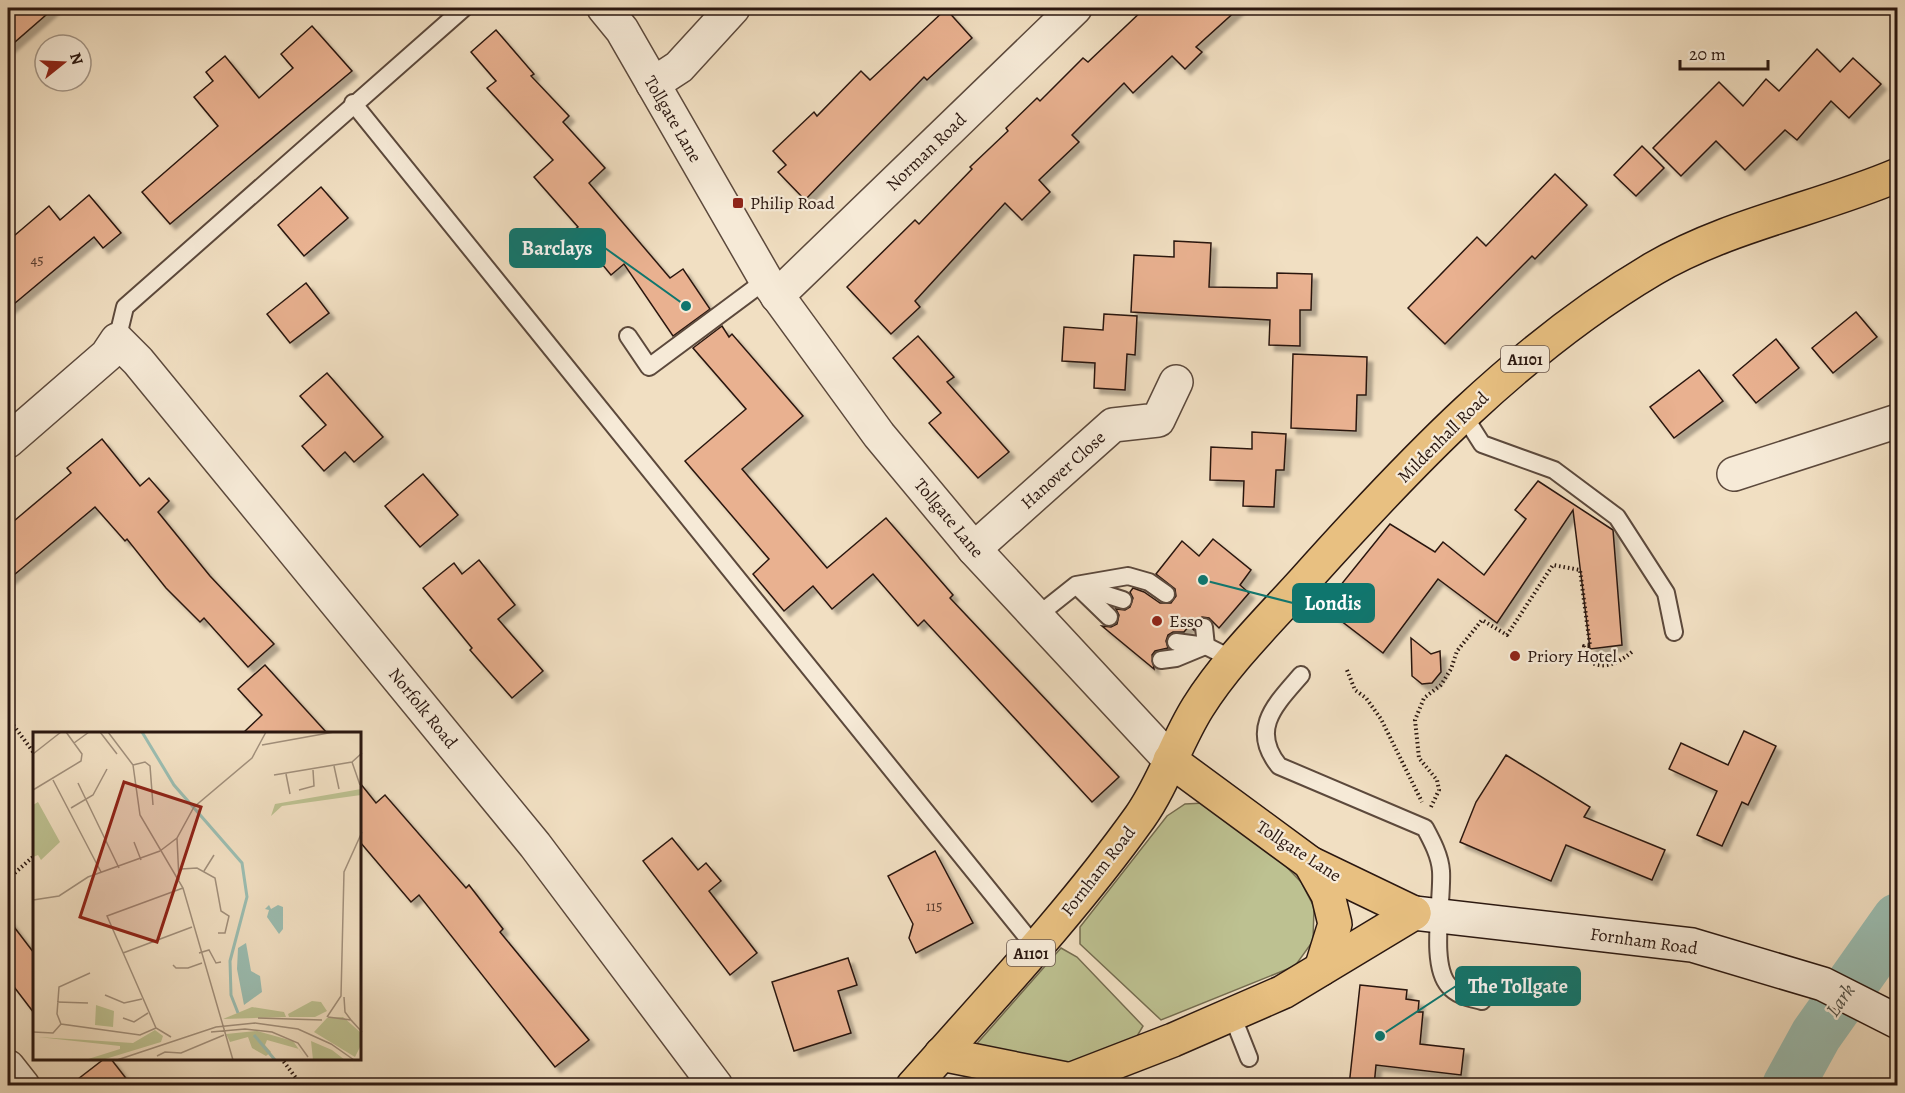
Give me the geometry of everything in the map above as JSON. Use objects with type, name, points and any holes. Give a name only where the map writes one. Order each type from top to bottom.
[{"type":"main road","name":"Mildenhall Road","points":[[1170,760],[1199,706],[1220,653],[1328,555],[1463,414],[1543,344],[1655,268],[1716,239],[1898,175]]},
{"type":"main road","name":"Fornham Road","points":[[914,1086],[1036,948],[1142,815],[1170,760]]},
{"type":"main road","name":"Tollgate Lane","points":[[1170,760],[1310,862],[1427,914]]},
{"type":"main road","points":[[1310,862],[1328,896],[1335,924],[1321,969]]},
{"type":"main road","points":[[941,1054],[1060,1082],[1173,1040],[1283,992],[1321,969],[1427,914]]},
{"type":"street","name":"Tollgate Lane","points":[[604,8],[622,30],[772,288],[879,435],[974,549],[1170,760]]},
{"type":"street","points":[[653,84],[680,68],[733,8]]},
{"type":"street","name":"Norman Road","points":[[772,288],[1076,8]]},
{"type":"street","points":[[8,441],[106,355],[117,340]]},
{"type":"street","name":"Norfolk Road","points":[[117,340],[138,361],[535,845],[716,1086]]},
{"type":"street","name":"Hanover Close","points":[[974,549],[1113,425],[1158,420],[1176,382]]},
{"type":"street","points":[[1734,474],[1768,471],[1898,421]]},
{"type":"street","name":"Fornham Road","points":[[1427,914],[1692,945],[1823,984],[1887,1016]]},
{"type":"street","points":[[8,1066],[23,1086]]},
{"type":"lane","points":[[117,340],[125,307],[353,103],[464,8]]},
{"type":"lane","points":[[353,103],[1036,948]]},
{"type":"lane","points":[[628,336],[649,367],[772,288]]},
{"type":"lane","points":[[1463,414],[1482,444],[1554,470],[1617,517],[1666,593],[1674,632]]},
{"type":"lane","points":[[1037,616],[1076,585],[1128,576],[1149,582],[1166,594]]},
{"type":"lane","points":[[1076,585],[1123,600]]},
{"type":"lane","points":[[1076,585],[1109,617]]},
{"type":"lane","points":[[1204,627],[1220,653]]},
{"type":"lane","points":[[1176,642],[1220,653]]},
{"type":"lane","points":[[1161,660],[1220,653]]},
{"type":"lane","points":[[1301,675],[1274,706],[1264,730],[1269,754],[1279,766],[1426,822],[1441,870],[1427,914],[1440,965],[1448,985],[1461,995],[1482,1001]]},
{"type":"lane","points":[[1232,1015],[1250,1058]]},
{"type":"path","points":[[1426,822],[1439,790],[1437,780],[1419,758],[1415,720],[1425,698],[1441,685],[1451,669],[1457,651],[1482,620],[1507,635],[1553,565],[1580,570],[1590,646],[1584,646],[1586,658],[1591,663],[1605,667],[1622,661],[1633,651]]},
{"type":"path","points":[[1347,670],[1355,690],[1366,698],[1381,719],[1422,801],[1426,822]]},
{"type":"path","points":[[8,718],[33,752]]},
{"type":"path","points":[[8,879],[33,857]]},
{"type":"path","points":[[282,1060],[302,1086]]},
{"type":"green space","points":[[1204,803],[1276,856],[1301,882],[1314,907],[1313,941],[1295,966],[1161,1020],[1080,944],[1080,927],[1167,816],[1185,804]]},
{"type":"green space","points":[[1061,948],[1077,957],[1143,1026],[1136,1038],[1034,1075],[994,1085],[976,1078],[966,1056]]},
{"type":"building","points":[[8,8],[54,8],[8,48]]},
{"type":"building","points":[[1145,8],[1239,8],[1196,47],[1202,52],[1185,69],[1172,56],[1133,93],[1124,83],[1072,135],[1079,142],[1039,180],[1050,192],[1022,220],[1005,203],[915,301],[920,307],[891,334],[847,287],[915,220],[919,224],[972,169],[970,167],[1008,131],[1006,128],[1037,98],[1040,101],[1083,58],[1088,62]]},
{"type":"building","points":[[946,9],[972,38],[927,80],[924,77],[805,200],[778,172],[786,165],[773,151],[814,112],[817,116],[861,71],[870,80]]},
{"type":"building","points":[[312,26],[352,71],[170,224],[142,192],[218,126],[194,97],[213,81],[206,72],[225,56],[259,98],[293,68],[281,54]]},
{"type":"building","points":[[496,30],[534,74],[531,76],[569,116],[563,122],[605,168],[589,183],[670,278],[683,269],[710,309],[673,336],[624,264],[611,275],[574,230],[578,227],[534,177],[553,160],[487,88],[496,81],[471,52]]},
{"type":"building","points":[[1817,49],[1840,72],[1853,58],[1881,84],[1849,118],[1831,101],[1797,140],[1785,130],[1745,170],[1716,141],[1681,176],[1653,148],[1719,82],[1743,106],[1766,79],[1779,91]]},
{"type":"building","points":[[1642,146],[1664,168],[1636,196],[1614,175]]},
{"type":"building","points":[[1555,174],[1587,205],[1535,259],[1532,256],[1445,344],[1408,308],[1477,237],[1486,246]]},
{"type":"building","points":[[321,187],[348,218],[304,256],[278,225]]},
{"type":"building","points":[[89,195],[121,233],[103,248],[94,237],[8,309],[8,241],[49,206],[60,220]]},
{"type":"building","points":[[1174,241],[1211,243],[1209,287],[1277,288],[1277,273],[1312,274],[1311,310],[1300,310],[1300,346],[1269,345],[1270,320],[1131,312],[1134,255],[1174,257]]},
{"type":"building","points":[[306,283],[329,313],[290,343],[267,314]]},
{"type":"building","points":[[1856,312],[1877,337],[1833,373],[1812,348]]},
{"type":"building","points":[[1104,314],[1137,316],[1135,355],[1127,354],[1125,390],[1094,388],[1095,363],[1062,361],[1064,327],[1103,330]]},
{"type":"building","points":[[722,326],[729,337],[732,334],[803,416],[742,469],[827,568],[886,518],[953,595],[950,598],[1119,777],[1092,802],[924,620],[918,626],[873,574],[832,609],[813,586],[784,611],[753,574],[769,559],[685,461],[746,409],[693,348]]},
{"type":"building","points":[[918,336],[954,377],[947,382],[1009,452],[978,478],[929,423],[941,413],[893,358]]},
{"type":"building","points":[[1776,339],[1799,368],[1756,403],[1733,375]]},
{"type":"building","points":[[1293,354],[1367,357],[1366,395],[1357,395],[1356,431],[1291,428]]},
{"type":"building","points":[[1699,370],[1723,401],[1674,438],[1650,407]]},
{"type":"building","points":[[327,373],[383,437],[354,462],[345,452],[324,471],[302,446],[326,425],[300,396]]},
{"type":"building","points":[[1252,432],[1286,434],[1284,470],[1276,470],[1274,507],[1243,506],[1244,481],[1210,480],[1211,447],[1252,449]]},
{"type":"building","points":[[102,439],[140,486],[149,478],[169,501],[158,512],[210,576],[274,644],[248,667],[204,618],[200,622],[166,588],[127,539],[125,541],[95,507],[8,580],[8,526],[71,473],[67,468]]},
{"type":"building","points":[[423,474],[458,515],[420,547],[385,506]]},
{"type":"building","points":[[1538,481],[1613,530],[1622,645],[1590,649],[1573,510],[1497,623],[1438,579],[1383,653],[1323,607],[1390,524],[1435,552],[1443,542],[1484,575],[1526,519],[1515,510]]},
{"type":"building","points":[[1213,539],[1251,570],[1240,585],[1249,593],[1219,628],[1209,618],[1202,617],[1195,622],[1194,630],[1189,626],[1184,632],[1173,632],[1168,635],[1166,641],[1168,648],[1155,651],[1152,655],[1154,669],[1102,626],[1111,627],[1117,624],[1119,615],[1116,609],[1125,610],[1130,607],[1133,598],[1130,592],[1133,588],[1144,592],[1160,603],[1171,603],[1176,596],[1175,589],[1156,574],[1182,541],[1199,556]]},
{"type":"building","points":[[479,560],[515,605],[498,619],[543,671],[512,698],[470,650],[472,648],[423,588],[454,563],[462,574]]},
{"type":"building","points":[[1411,638],[1431,654],[1440,651],[1441,672],[1432,683],[1422,684],[1412,676]]},
{"type":"building","points":[[265,665],[326,732],[244,732],[262,715],[238,689]]},
{"type":"building","points":[[1744,731],[1776,746],[1748,805],[1742,802],[1722,846],[1697,835],[1717,791],[1669,769],[1681,743],[1728,765]]},
{"type":"building","points":[[1506,755],[1590,807],[1584,817],[1665,850],[1652,880],[1566,845],[1551,881],[1460,842],[1476,802]]},
{"type":"building","points":[[362,786],[376,803],[385,795],[466,888],[469,885],[503,929],[500,932],[589,1040],[555,1067],[419,895],[411,902],[362,844]]},
{"type":"building","points":[[672,838],[698,870],[706,863],[721,881],[709,891],[757,953],[730,975],[643,861]]},
{"type":"building","points":[[935,851],[973,923],[916,953],[909,938],[913,924],[888,876]]},
{"type":"building","points":[[8,919],[33,952],[33,1012],[8,979]]},
{"type":"building","points":[[848,958],[857,985],[838,991],[851,1033],[794,1051],[772,982]]},
{"type":"building","points":[[1360,985],[1407,990],[1406,999],[1419,1001],[1418,1012],[1423,1012],[1420,1044],[1464,1049],[1461,1075],[1376,1065],[1374,1086],[1349,1086]]},
{"type":"building","points":[[103,1060],[112,1060],[132,1086],[69,1086]]},
{"type":"waterway","name":"Lark","points":[[1788,1086],[1816,1035],[1898,919]]},
{"type":"place","name":"Philip Road","points":[[738,203]]},
{"type":"place","name":"Barclays","points":[[686,306]]},
{"type":"place","name":"Londis","points":[[1203,580]]},
{"type":"place","name":"Esso","points":[[1157,621]]},
{"type":"place","name":"Priory Hotel","points":[[1515,656]]},
{"type":"place","name":"The Tollgate","points":[[1380,1036]]}]
